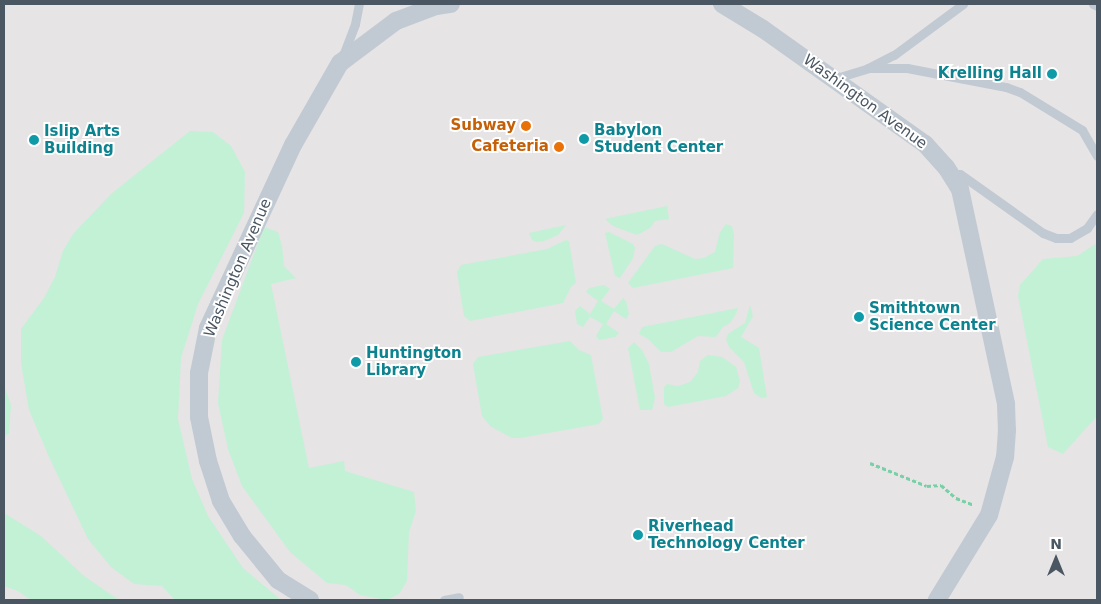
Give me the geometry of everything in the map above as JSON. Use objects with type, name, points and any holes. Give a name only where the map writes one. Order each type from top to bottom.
[{"type":"street","name":"Washington Avenue","points":[[310,600],[278,580],[242,536],[221,501],[208,461],[199,417],[199,373],[208,328],[293,145],[340,64],[396,21],[436,6],[451,4]]},
{"type":"street","name":"Washington Avenue","points":[[722,4],[834,78],[925,144],[952,176],[960,190],[1006,404],[1007,430],[1005,457],[989,516],[938,600]]},
{"type":"lane","name":"Washington Avenue","points":[[340,64],[355,24],[359,4]]},
{"type":"lane","points":[[834,78],[868,68],[894,55],[963,4]]},
{"type":"lane","points":[[1093,4],[1097,6]]},
{"type":"lane","points":[[868,68],[907,68],[1006,87],[1020,92],[1082,130],[1097,156]]},
{"type":"lane","points":[[952,176],[960,174],[1043,233],[1056,238],[1070,238],[1087,228],[1097,214]]},
{"type":"lane","points":[[444,600],[459,597]]},
{"type":"path","points":[[870,463],[926,486],[941,485],[956,498],[977,506]]},
{"type":"shaded area","points":[[4,4],[1097,4],[1097,600],[4,600]]},
{"type":"green space","points":[[190,131],[213,132],[231,146],[245,172],[244,213],[198,304],[181,358],[178,419],[192,479],[208,516],[243,568],[281,600],[175,600],[162,586],[134,584],[111,567],[88,539],[29,410],[21,363],[21,329],[44,298],[55,277],[63,251],[73,234],[111,194]]},
{"type":"green space","points":[[667,206],[669,219],[655,221],[650,228],[637,235],[613,226],[605,219]]},
{"type":"green space","points":[[726,224],[732,226],[734,235],[733,268],[633,288],[628,283],[655,246],[662,244],[695,259],[704,258],[715,252],[720,232]]},
{"type":"green space","points":[[566,225],[558,235],[544,241],[536,242],[532,240],[529,233]]},
{"type":"green space","points":[[264,227],[278,232],[282,246],[284,266],[296,278],[271,284],[309,468],[344,461],[345,471],[414,492],[416,511],[409,532],[407,581],[399,594],[387,600],[360,595],[346,585],[327,583],[290,552],[242,486],[228,449],[218,403],[222,340]]},
{"type":"green space","points":[[609,232],[633,244],[635,248],[633,258],[620,278],[615,276],[605,233]]},
{"type":"green space","points":[[566,240],[569,241],[576,283],[571,287],[563,303],[470,321],[464,316],[457,272],[461,265],[547,249]]},
{"type":"green space","points":[[1097,243],[1097,416],[1063,454],[1048,447],[1018,296],[1020,285],[1043,259],[1077,256]]},
{"type":"green space","points":[[604,285],[610,289],[601,301],[614,309],[623,298],[626,301],[629,314],[626,319],[614,311],[606,324],[619,333],[615,337],[599,340],[596,336],[603,324],[590,317],[583,327],[577,324],[575,311],[580,306],[590,314],[598,301],[586,292],[589,288]]},
{"type":"green space","points":[[750,305],[753,316],[741,337],[759,348],[767,397],[761,398],[754,393],[744,362],[729,347],[726,339],[728,334],[745,323]]},
{"type":"green space","points":[[738,308],[730,323],[723,327],[716,337],[698,336],[671,352],[661,352],[648,339],[639,334],[642,327]]},
{"type":"green space","points":[[570,341],[579,350],[591,355],[603,419],[599,424],[520,438],[512,438],[490,426],[482,416],[473,364],[478,357]]},
{"type":"green space","points":[[634,342],[642,350],[649,364],[655,398],[652,410],[640,410],[628,348]]},
{"type":"green space","points":[[708,355],[722,357],[736,367],[740,381],[738,388],[726,396],[668,407],[664,404],[664,387],[667,384],[678,386],[690,382],[698,372],[700,361]]},
{"type":"green space","points":[[4,385],[11,405],[9,433],[4,437]]},
{"type":"green space","points":[[4,513],[41,536],[84,576],[119,600],[31,600],[18,591],[4,586]]},
{"type":"place","name":"Krelling Hall","points":[[1052,74]]},
{"type":"place","name":"Subway","points":[[526,126]]},
{"type":"place","name":"Babylon Student Center","points":[[584,139]]},
{"type":"place","name":"Islip Arts Building","points":[[34,140]]},
{"type":"place","name":"Cafeteria","points":[[559,147]]},
{"type":"place","name":"Smithtown Science Center","points":[[859,317]]},
{"type":"place","name":"Huntington Library","points":[[356,362]]},
{"type":"place","name":"Riverhead Technology Center","points":[[638,535]]}]
